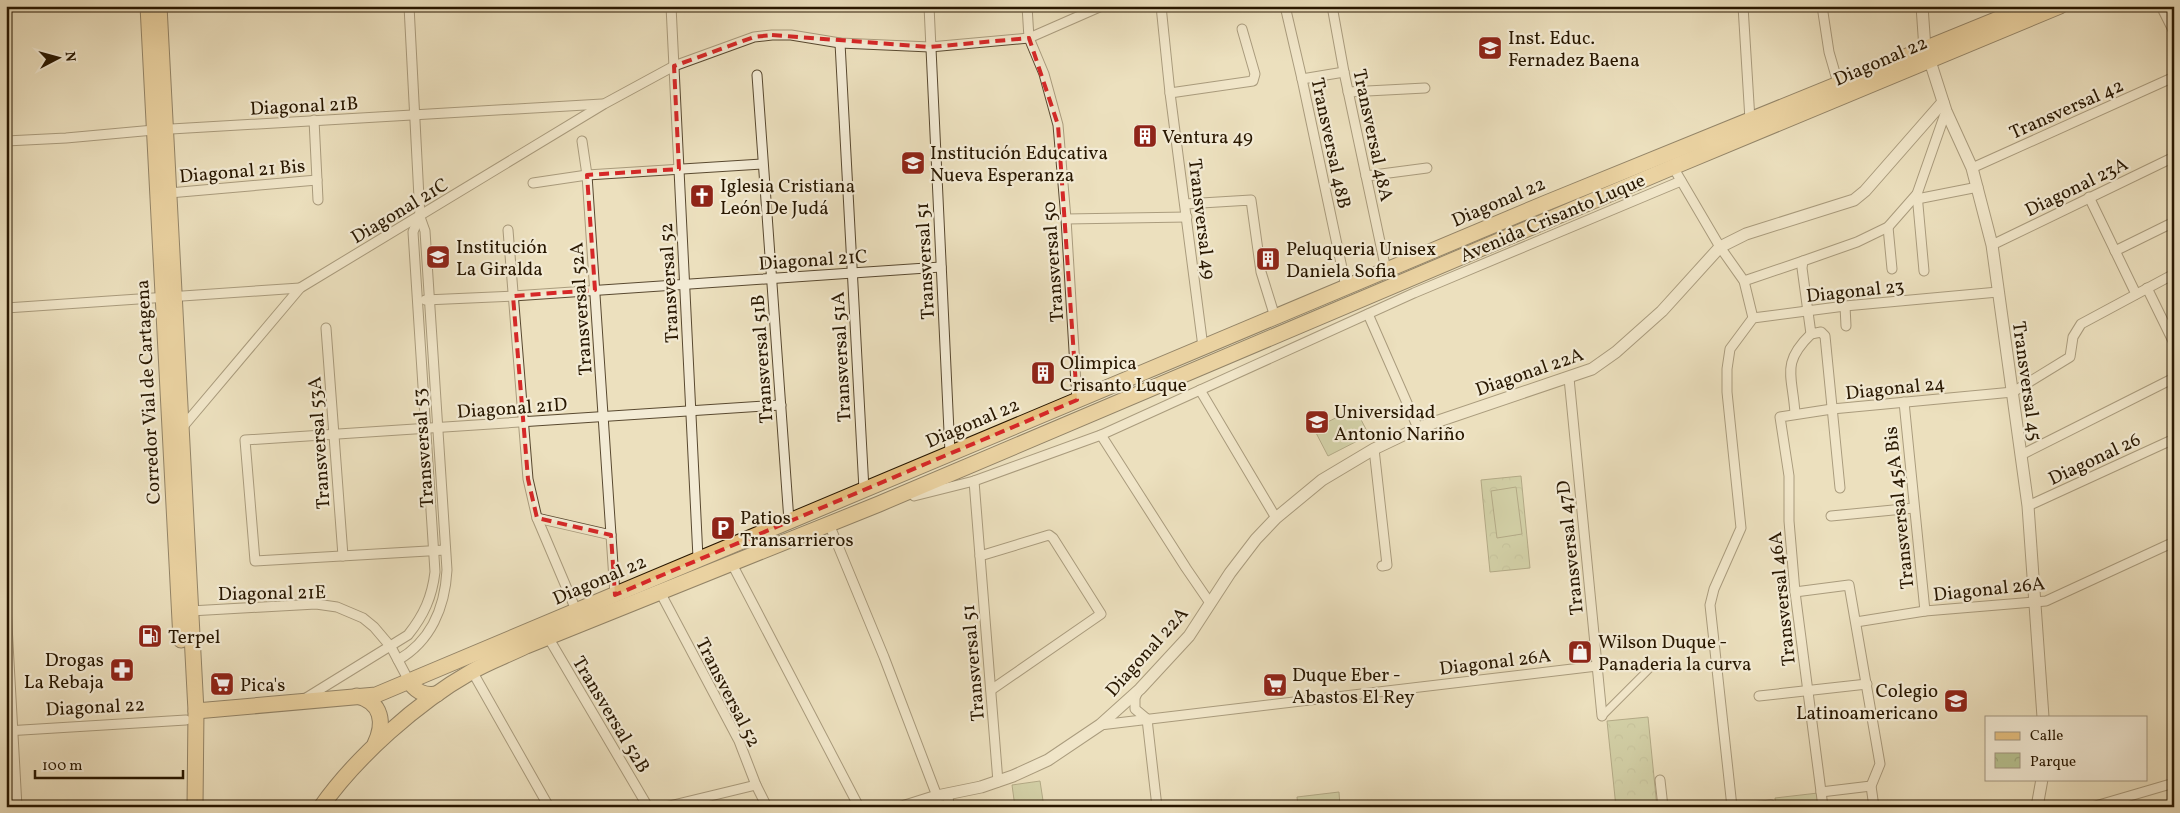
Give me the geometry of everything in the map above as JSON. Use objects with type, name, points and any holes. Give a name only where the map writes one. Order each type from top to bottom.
[{"type":"main road","name":"Corredor Vial de Cartagena","points":[[148,6],[160,129],[169,193],[168,296],[181,429],[190,610],[191,716]]},
{"type":"main road","name":"Corredor Vial de Cartagena","points":[[159,6],[160,129],[195,807]]},
{"type":"main road","name":"Diagonal 22","points":[[321,807],[334,788],[375,745],[438,694],[472,671],[548,637],[879,504],[1672,167],[2034,9],[2060,6]]},
{"type":"main road","name":"Diagonal 22","points":[[191,716],[301,701],[376,695],[1386,270],[1838,83],[1927,55]]},
{"type":"main road","points":[[409,681],[417,691],[431,695],[438,694]]},
{"type":"main road","points":[[355,696],[372,702],[378,709],[382,727],[375,745]]},
{"type":"street","name":"Transversal 53","points":[[398,660],[420,643],[438,615],[446,587],[447,570],[425,231],[420,217],[409,6]]},
{"type":"street","name":"Transversal 52","points":[[671,6],[698,558]]},
{"type":"street","name":"Transversal 51","points":[[929,6],[950,453]]},
{"type":"street","name":"Transversal 50","points":[[1027,6],[1029,38],[1044,74],[1058,126],[1066,219],[1077,400]]},
{"type":"street","points":[[674,66],[754,37],[791,35],[840,43],[930,47],[1029,38],[1102,6]]},
{"type":"street","name":"Transversal 49","points":[[1161,6],[1170,93],[1203,347]]},
{"type":"street","name":"Transversal 48B","points":[[1284,6],[1302,79],[1346,287]]},
{"type":"street","name":"Transversal 48A","points":[[1332,6],[1348,92],[1386,270]]},
{"type":"street","points":[[1743,6],[1750,120]]},
{"type":"street","points":[[1822,6],[1829,52],[1838,83]]},
{"type":"street","name":"Transversal 45","points":[[1922,6],[1927,55],[1945,106],[1972,168],[1992,244],[2028,506],[2044,716]]},
{"type":"street","points":[[2161,6],[2174,32]]},
{"type":"street","points":[[1170,93],[1253,81],[1255,74],[1242,29]]},
{"type":"street","name":"Transversal 51A","points":[[840,43],[864,490]]},
{"type":"street","name":"Diagonal 21C","points":[[181,429],[300,288],[604,104],[674,66]]},
{"type":"street","points":[[1302,79],[1344,72]]},
{"type":"street","name":"Transversal 51B","points":[[757,75],[789,521]]},
{"type":"street","name":"Transversal 42","points":[[1972,168],[2174,78]]},
{"type":"street","points":[[1348,92],[1425,88]]},
{"type":"street","name":"Diagonal 21B","points":[[6,141],[66,138],[160,129],[604,104]]},
{"type":"street","points":[[1924,271],[1917,196],[1945,106]]},
{"type":"street","name":"Diagonal 22A","points":[[902,807],[998,782],[1048,760],[1100,726],[1140,689],[1189,636],[1244,553],[1276,518],[1322,480],[1374,449],[1418,428],[1592,369],[1622,347],[1662,311],[1720,247],[1746,234],[1854,200],[1879,177],[1945,106]]},
{"type":"street","points":[[314,120],[318,200]]},
{"type":"street","name":"Transversal 52A","points":[[582,141],[587,175],[615,594]]},
{"type":"street","name":"Diagonal 23A","points":[[1992,244],[2174,158]]},
{"type":"street","points":[[533,183],[587,175],[762,164]]},
{"type":"street","points":[[1672,167],[1720,247],[1744,281],[1753,318],[1730,349],[1726,392],[1741,528],[1714,589],[1710,605],[1732,807]]},
{"type":"street","points":[[1366,176],[1427,168]]},
{"type":"street","name":"Diagonal 21 Bis","points":[[169,193],[317,180]]},
{"type":"street","name":"Avenida Crisanto Luque","points":[[879,504],[974,480],[1101,435],[1414,293],[1681,181]]},
{"type":"street","points":[[1744,281],[1857,242],[1888,227],[1917,196],[1978,187]]},
{"type":"street","points":[[2090,197],[2136,294]]},
{"type":"street","points":[[1185,204],[1251,200],[1261,272],[1274,317]]},
{"type":"street","name":"Transversal 53","points":[[301,701],[408,635],[419,622],[430,602],[436,572],[413,232],[420,217]]},
{"type":"street","points":[[1066,219],[1187,217]]},
{"type":"street","points":[[2115,251],[2174,222]]},
{"type":"street","points":[[1888,227],[1892,269]]},
{"type":"street","points":[[508,230],[528,479],[537,518],[576,610]]},
{"type":"street","points":[[1803,261],[1802,268],[1811,334]]},
{"type":"street","name":"Diagonal 21C","points":[[417,301],[940,267]]},
{"type":"street","points":[[2013,392],[2065,362],[2070,357],[2073,336],[2081,324],[2174,274]]},
{"type":"street","points":[[6,308],[300,288]]},
{"type":"street","points":[[2147,288],[2171,329],[2174,343]]},
{"type":"street","name":"Diagonal 23","points":[[1753,318],[1845,306],[1998,292]]},
{"type":"street","points":[[1845,306],[1846,326]]},
{"type":"street","points":[[1368,314],[1418,428]]},
{"type":"street","name":"Transversal 53A","points":[[326,328],[344,556]]},
{"type":"street","points":[[1796,414],[1790,364],[1797,348],[1811,334],[1824,333],[1840,488]]},
{"type":"street","name":"Transversal 47D","points":[[1570,378],[1602,716]]},
{"type":"street","points":[[2021,455],[2174,378]]},
{"type":"street","points":[[1200,390],[1276,518]]},
{"type":"street","name":"Diagonal 24","points":[[1780,417],[1832,409],[2013,392]]},
{"type":"street","name":"Transversal 45A Bis","points":[[1904,402],[1925,612]]},
{"type":"street","name":"Diagonal 21D","points":[[344,556],[256,561],[245,440],[603,418],[781,404]]},
{"type":"street","name":"Transversal 46A","points":[[1780,417],[1788,467],[1789,520],[1795,592],[1823,807]]},
{"type":"street","points":[[1101,435],[1210,603]]},
{"type":"street","name":"Diagonal 26","points":[[2028,506],[2174,439]]},
{"type":"street","points":[[1374,449],[1386,565],[1382,566]]},
{"type":"street","name":"Transversal 51","points":[[974,480],[998,782]]},
{"type":"street","points":[[1831,516],[1914,508]]},
{"type":"street","points":[[537,518],[611,536]]},
{"type":"street","points":[[829,524],[942,796],[949,807]]},
{"type":"street","points":[[980,556],[1049,535],[1053,538],[1100,614],[991,690]]},
{"type":"street","name":"Diagonal 26A","points":[[1856,622],[1925,612],[2036,602],[2058,596],[2174,542]]},
{"type":"street","points":[[344,556],[445,550]]},
{"type":"street","points":[[732,564],[859,807]]},
{"type":"street","points":[[1795,592],[1849,585],[1880,764],[1871,786],[1874,807]]},
{"type":"street","name":"Transversal 52","points":[[660,592],[738,741],[767,807]]},
{"type":"street","name":"Diagonal 21E","points":[[190,610],[316,604],[338,607],[349,611],[368,623],[391,647],[409,681]]},
{"type":"street","points":[[6,607],[9,731],[17,807]]},
{"type":"street","name":"Transversal 52B","points":[[548,637],[648,807]]},
{"type":"street","name":"Diagonal 26A","points":[[1100,726],[1597,666]]},
{"type":"street","points":[[1602,716],[1650,668]]},
{"type":"street","points":[[472,671],[549,807]]},
{"type":"street","points":[[1759,696],[1866,684]]},
{"type":"street","points":[[1140,689],[1134,698],[1135,709],[1146,719],[1157,807]]},
{"type":"street","name":"Diagonal 22","points":[[9,731],[191,716]]},
{"type":"street","points":[[1660,780],[1663,807]]},
{"type":"street","points":[[2037,807],[2042,780]]},
{"type":"street","points":[[665,807],[756,785]]},
{"type":"street","points":[[2092,807],[2173,785]]},
{"type":"street","points":[[1821,792],[1871,786]]},
{"type":"street","points":[[1750,807],[1771,805],[1771,807]]},
{"type":"highlighted area","points":[[772,35],[930,47],[1029,38],[1058,125],[1077,400],[615,595],[611,535],[537,518],[528,479],[513,296],[595,290],[587,175],[679,169],[674,66],[754,37]]},
{"type":"green space","points":[[1355,408],[1369,435],[1328,456],[1314,429]]},
{"type":"green space","points":[[1521,476],[1530,568],[1490,572],[1481,480]]},
{"type":"green space","points":[[1516,487],[1522,534],[1497,538],[1491,491]]},
{"type":"green space","points":[[1648,717],[1657,807],[1616,807],[1607,721]]},
{"type":"green space","points":[[1040,781],[1044,807],[1015,807],[1012,785]]},
{"type":"green space","points":[[1339,792],[1340,807],[1298,807],[1297,797]]},
{"type":"green space","points":[[1818,793],[1820,807],[1776,807],[1775,798]]},
{"type":"place","name":"Inst. Educ. Fernadez Baena","points":[[1490,48]]},
{"type":"place","name":"Ventura 49","points":[[1145,136]]},
{"type":"place","name":"Institución Educativa Nueva Esperanza","points":[[913,163]]},
{"type":"place","name":"Iglesia Cristiana León De Judá","points":[[702,196]]},
{"type":"place","name":"Institución La Giralda","points":[[438,257]]},
{"type":"place","name":"Peluqueria Unisex Daniela Sofia","points":[[1268,259]]},
{"type":"place","name":"Olimpica Crisanto Luque","points":[[1043,373]]},
{"type":"place","name":"Universidad Antonio Nariño","points":[[1317,422]]},
{"type":"place","name":"Patios Transarrieros","points":[[723,528]]},
{"type":"place","name":"Terpel","points":[[150,636]]},
{"type":"place","name":"Wilson Duque - Panaderia la curva","points":[[1580,652]]},
{"type":"place","name":"Drogas La Rebaja","points":[[122,670]]},
{"type":"place","name":"Pica's","points":[[222,684]]},
{"type":"place","name":"Duque Eber - Abastos El Rey","points":[[1275,685]]},
{"type":"place","name":"Colegio Latinoamericano","points":[[1956,701]]}]
